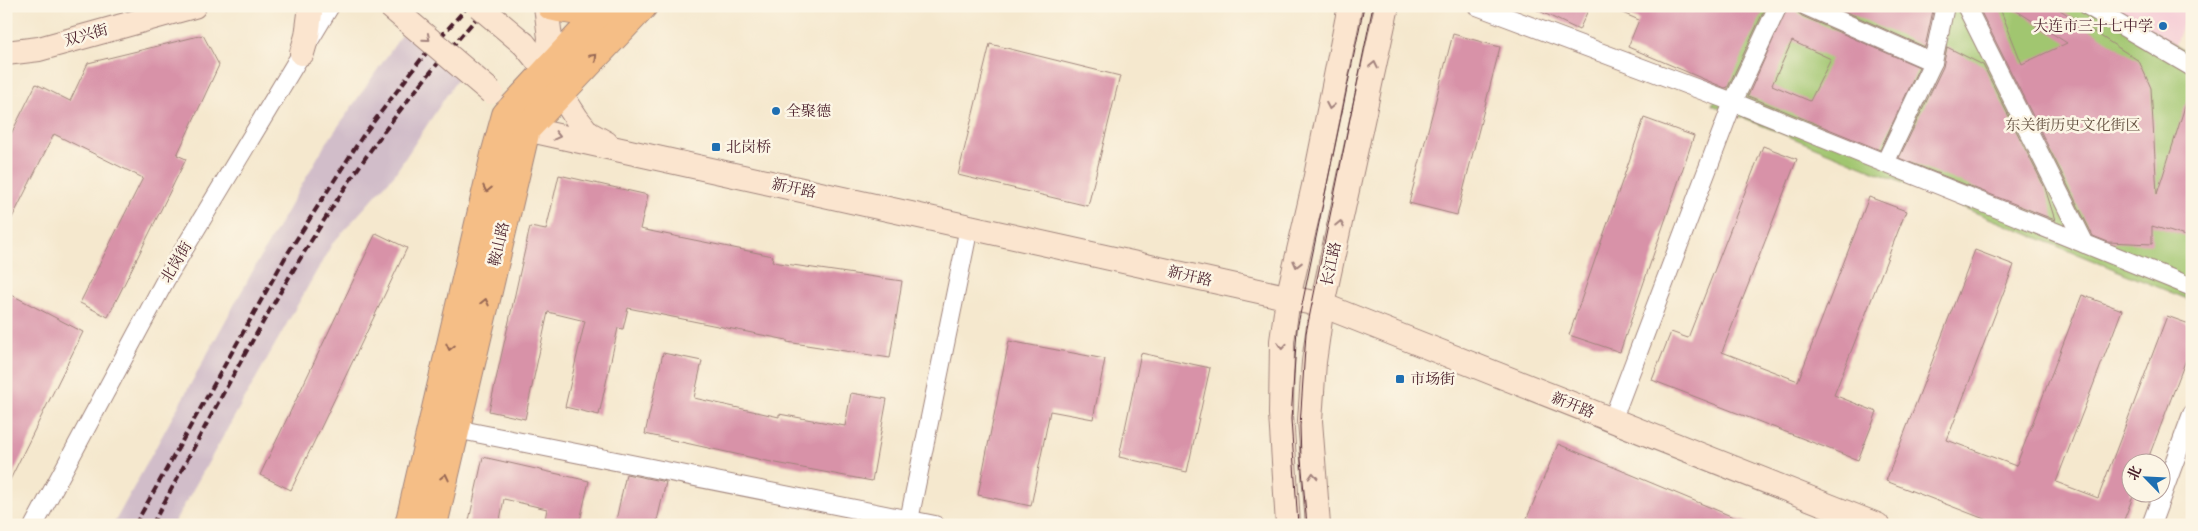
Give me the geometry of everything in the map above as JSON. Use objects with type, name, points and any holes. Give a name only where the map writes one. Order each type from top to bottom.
[{"type":"main road","name":"双兴街","points":[[6,53],[39,49],[194,6]]},
{"type":"main road","points":[[302,53],[307,36],[311,6]]},
{"type":"main road","points":[[390,6],[491,92],[516,122]]},
{"type":"main road","points":[[479,6],[524,44],[553,81],[588,133],[616,149]]},
{"type":"main road","points":[[546,6],[553,81]]},
{"type":"main road","points":[[551,6],[569,10],[591,11],[601,6]]},
{"type":"main road","points":[[553,81],[607,6]]},
{"type":"main road","name":"鞍山路","points":[[409,525],[495,155],[516,122],[553,81],[643,6]]},
{"type":"main road","points":[[1288,525],[1280,380],[1282,341],[1288,298],[1314,186],[1350,6]]},
{"type":"main road","name":"长江路","points":[[1318,525],[1310,421],[1314,362],[1322,306],[1387,6]]},
{"type":"main road","points":[[491,92],[495,155]]},
{"type":"main road","name":"鞍山路","points":[[433,525],[456,429],[516,122]]},
{"type":"main road","name":"新开路","points":[[516,122],[616,149],[1322,306],[1877,525]]},
{"type":"street","name":"北岗街","points":[[34,525],[166,278],[330,6]]},
{"type":"street","points":[[1477,6],[1734,102],[2192,287]]},
{"type":"street","points":[[1612,420],[1734,102],[1778,6]]},
{"type":"street","points":[[1806,6],[1933,62]]},
{"type":"street","points":[[1884,163],[1933,62],[1945,6]]},
{"type":"street","points":[[1966,6],[2085,244]]},
{"type":"street","points":[[2088,6],[2192,67]]},
{"type":"street","points":[[909,522],[969,227]]},
{"type":"street","points":[[2151,525],[2192,414]]},
{"type":"street","points":[[456,429],[909,522],[935,525]]},
{"type":"shaded area","name":"大连市三十七中学","points":[[2110,6],[2189,6],[2176,45]]},
{"type":"shaded area","points":[[403,33],[458,78],[394,175],[332,244],[173,525],[113,525],[260,258],[323,148]]},
{"type":"green space","name":"东关街历史文化街区","points":[[1754,6],[2110,6],[2192,54],[2192,301],[1712,105]]},
{"type":"building","points":[[1529,6],[1590,6],[1579,30]]},
{"type":"building","points":[[1606,6],[1766,6],[1728,87],[1725,88],[1628,47],[1639,20]]},
{"type":"building","points":[[1788,6],[1796,6],[1797,12],[1802,16],[1919,67],[1880,150],[1748,96]],"holes":[[[1792,41],[1831,59],[1810,101],[1772,85]]]},
{"type":"building","points":[[1833,6],[1934,6],[1925,47]]},
{"type":"building","points":[[1978,6],[1999,6],[2022,64],[2067,43],[2009,6],[2054,6],[2139,61],[2151,88],[2157,194],[2188,97],[2192,98],[2192,238],[2152,226],[2152,244],[2108,242],[2093,236]]},
{"type":"building","points":[[1453,34],[1500,47],[1457,215],[1409,203]]},
{"type":"building","points":[[203,35],[219,65],[177,155],[186,159],[108,317],[80,303],[143,178],[54,134],[6,230],[6,144],[36,84],[70,101],[88,63]]},
{"type":"building","points":[[990,44],[1120,76],[1088,206],[958,175]]},
{"type":"building","points":[[1947,47],[1983,65],[2045,188],[2055,220],[1899,158],[1943,67]]},
{"type":"building","points":[[1644,118],[1694,136],[1620,352],[1569,335]]},
{"type":"building","points":[[1763,146],[1797,159],[1722,352],[1798,381],[1869,197],[1906,211],[1834,395],[1877,412],[1858,460],[1652,380],[1671,332],[1688,338]]},
{"type":"building","points":[[559,175],[648,195],[640,229],[773,256],[772,262],[902,281],[890,358],[787,342],[787,340],[628,308],[623,329],[618,328],[599,415],[565,407],[585,321],[548,312],[525,419],[489,411],[530,227],[546,230]]},
{"type":"building","points":[[376,233],[407,248],[291,490],[260,475]]},
{"type":"building","points":[[1975,250],[2014,265],[1947,440],[2016,466],[2082,295],[2122,310],[2056,482],[2098,498],[2167,316],[2192,325],[2192,344],[2150,454],[2120,454],[2120,504],[2130,504],[2122,525],[2000,525],[1886,481]]},
{"type":"building","points":[[6,292],[83,332],[6,488]]},
{"type":"building","points":[[1009,341],[1105,359],[1093,419],[1050,411],[1031,506],[978,495]]},
{"type":"building","points":[[663,353],[702,361],[694,398],[779,417],[779,414],[845,426],[851,393],[887,399],[872,481],[776,463],[645,434]]},
{"type":"building","points":[[1141,353],[1210,368],[1187,472],[1119,457]]},
{"type":"building","points":[[1558,444],[1750,524],[1750,525],[1524,525]]},
{"type":"building","points":[[483,457],[589,481],[579,525],[544,525],[547,509],[504,499],[499,525],[468,525]]},
{"type":"building","points":[[626,474],[666,482],[656,525],[615,525]]},
{"type":"tram line","points":[[1298,525],[1291,419],[1297,329],[1364,6]]},
{"type":"tram line","points":[[1307,525],[1300,426],[1306,333],[1373,6]]},
{"type":"railway","points":[[135,525],[286,256],[362,137],[422,58],[468,6]]},
{"type":"railway","points":[[152,525],[231,379],[314,236],[375,144],[402,108],[487,6]]},
{"type":"place","name":"大连市三十七中学","points":[[2163,26]]},
{"type":"place","name":"全聚德","points":[[776,111]]},
{"type":"place","name":"北岗桥","points":[[716,147]]},
{"type":"place","name":"市场街","points":[[1400,379]]}]
